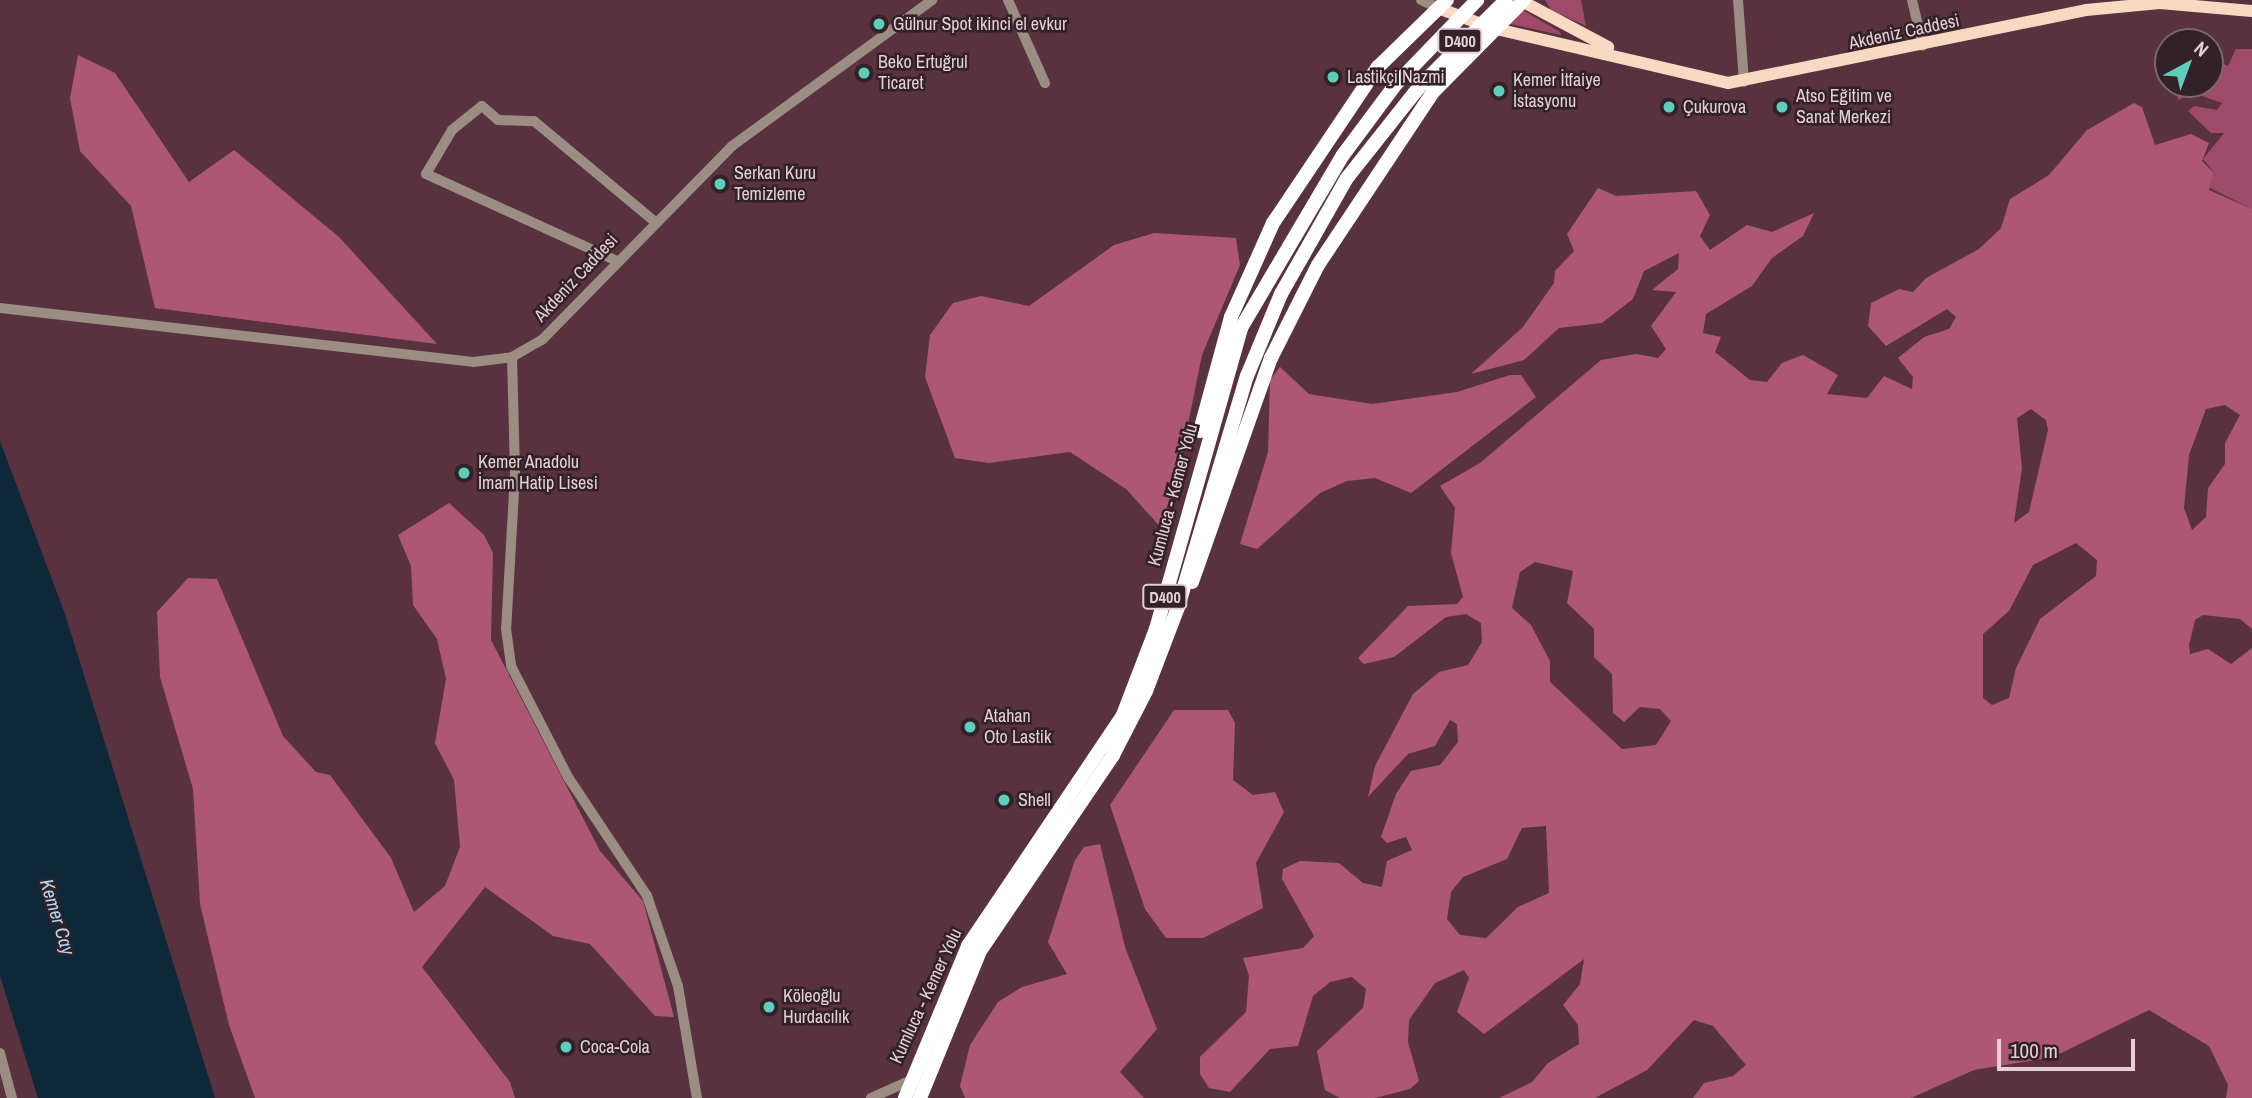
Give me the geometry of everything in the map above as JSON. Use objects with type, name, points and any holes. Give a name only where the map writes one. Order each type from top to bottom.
[{"type":"highway","name":"Kumluca - Kemer Yolu","points":[[905,1098],[909,1081],[968,946],[1123,715],[1180,547],[1241,328],[1337,165],[1396,84],[1477,0]]},
{"type":"highway","name":"Kumluca - Kemer Yolu","points":[[1178,607],[1247,376],[1281,294],[1348,177],[1419,87],[1506,0]]},
{"type":"highway","name":"Kumluca - Kemer Yolu","points":[[920,1098],[980,951],[1113,755],[1178,607],[1205,559],[1293,310],[1405,131],[1492,28],[1522,0]]},
{"type":"highway","points":[[1180,547],[1215,368],[1273,223],[1378,67],[1443,4]]},
{"type":"main road","name":"Akdeniz Caddesi","points":[[1522,0],[1647,64]]},
{"type":"main road","name":"Akdeniz Caddesi","points":[[1443,4],[1492,28],[1647,64],[1744,82],[2086,10],[2160,1],[2252,11]]},
{"type":"street","name":"Akdeniz Caddesi","points":[[0,308],[473,362],[512,357],[542,340],[654,221],[732,146],[932,0]]},
{"type":"street","points":[[1007,0],[1045,83]]},
{"type":"street","name":"Akdeniz Caddesi","points":[[1421,0],[1443,4]]},
{"type":"street","points":[[1738,0],[1744,82]]},
{"type":"street","points":[[1912,0],[1923,46]]},
{"type":"street","points":[[617,261],[426,174],[452,130],[482,106],[498,120],[534,121],[654,221]]},
{"type":"street","points":[[512,357],[515,475],[506,629],[511,666],[568,777],[647,896],[678,986],[697,1098]]},
{"type":"street","points":[[0,1053],[8,1096]]},
{"type":"street","points":[[871,1098],[909,1081]]},
{"type":"shaded area","points":[[1545,0],[1581,0],[1586,26],[1551,10]]},
{"type":"shaded area","points":[[1521,9],[1560,32],[1561,35],[1506,23]]},
{"type":"shaded area","points":[[2236,49],[2252,49],[2252,209],[2208,187],[2213,171],[2203,159],[2224,133],[2211,133],[2188,111],[2194,106],[2217,110],[2222,103],[2208,98],[2224,98],[2224,64],[2228,66]]},
{"type":"shaded area","points":[[78,55],[115,73],[189,182],[234,150],[339,237],[437,344],[155,308],[131,206],[80,151],[70,98]]},
{"type":"shaded area","points":[[2134,103],[2142,107],[2155,145],[2191,134],[2209,143],[2202,161],[2213,172],[2209,190],[2252,209],[2252,629],[2240,619],[2203,615],[2195,620],[2189,645],[2190,654],[2208,649],[2231,664],[2252,648],[2252,1098],[2226,1098],[2228,1085],[2209,1046],[2149,1010],[2053,1057],[1974,1070],[1911,1098],[1693,1098],[1704,1083],[1733,1076],[1746,1065],[1713,1026],[1694,1020],[1647,1070],[1595,1098],[1499,1098],[1532,1082],[1548,1063],[1579,1044],[1578,1025],[1563,1005],[1580,984],[1584,959],[1484,1034],[1457,1012],[1469,978],[1464,970],[1435,983],[1409,1020],[1408,1042],[1419,1081],[1410,1089],[1375,1098],[1340,1098],[1325,1090],[1317,1051],[1363,1008],[1366,989],[1352,977],[1330,982],[1313,996],[1298,1046],[1270,1049],[1230,1092],[1209,1088],[1200,1074],[1200,1057],[1246,1012],[1249,976],[1243,958],[1303,948],[1314,936],[1282,879],[1283,869],[1300,861],[1339,863],[1363,883],[1382,887],[1387,861],[1412,850],[1406,837],[1387,843],[1381,837],[1396,794],[1411,771],[1440,765],[1458,742],[1457,724],[1450,720],[1435,746],[1408,754],[1368,797],[1375,766],[1413,694],[1439,672],[1468,665],[1482,642],[1481,623],[1466,614],[1446,617],[1394,657],[1364,664],[1358,658],[1408,606],[1457,604],[1463,597],[1451,553],[1455,508],[1440,486],[1480,463],[1601,360],[1636,354],[1658,358],[1666,349],[1651,326],[1676,292],[1652,290],[1678,269],[1679,253],[1644,271],[1633,299],[1602,323],[1559,328],[1524,360],[1471,374],[1523,327],[1554,283],[1555,271],[1574,251],[1567,234],[1598,188],[1616,196],[1696,191],[1710,215],[1700,236],[1710,250],[1747,225],[1772,232],[1814,213],[1803,236],[1772,258],[1752,286],[1706,314],[1703,333],[1721,337],[1715,352],[1750,380],[1767,382],[1782,363],[1803,355],[1838,375],[1827,394],[1867,398],[1884,376],[1912,389],[1913,377],[1898,358],[1924,337],[1949,329],[1956,317],[1947,309],[1886,346],[1868,326],[1871,303],[1899,289],[1913,292],[1926,278],[1979,249],[2001,228],[2010,199],[2049,175],[2087,130]],"holes":[[[2225,405],[2240,415],[2225,443],[2225,464],[2208,488],[2206,517],[2192,530],[2184,508],[2189,455],[2206,409]],[[2031,409],[2046,420],[2048,430],[2029,512],[2014,523],[2022,468],[2017,418]],[[2076,543],[2097,560],[2096,576],[2040,619],[2016,668],[2009,698],[1992,705],[1983,698],[1983,634],[2009,611],[2033,565]],[[1535,562],[1573,571],[1567,603],[1594,629],[1594,657],[1612,674],[1613,713],[1624,722],[1640,707],[1660,709],[1671,721],[1656,745],[1622,749],[1550,682],[1550,661],[1531,625],[1512,608],[1520,572]],[[1546,826],[1549,893],[1518,907],[1486,938],[1460,935],[1447,919],[1451,892],[1463,877],[1507,859],[1522,828]]]},
{"type":"shaded area","points":[[1154,233],[1236,238],[1240,265],[1202,355],[1166,533],[1126,489],[1070,452],[989,463],[955,458],[925,377],[930,335],[953,303],[981,296],[1029,306],[1114,245]]},
{"type":"shaded area","points":[[1280,367],[1309,394],[1372,404],[1457,392],[1510,375],[1521,375],[1536,397],[1411,493],[1375,478],[1347,481],[1320,493],[1257,549],[1240,544],[1268,452],[1270,380]]},
{"type":"shaded area","points":[[449,503],[484,535],[493,553],[491,640],[600,851],[643,901],[674,1017],[655,1016],[590,944],[553,936],[485,887],[422,967],[510,1082],[515,1098],[255,1098],[229,1025],[200,904],[193,789],[160,677],[157,612],[188,578],[217,579],[283,736],[316,772],[330,775],[391,858],[414,912],[445,886],[460,847],[454,780],[435,743],[446,679],[437,639],[413,605],[411,566],[398,535]]},
{"type":"shaded area","points":[[1174,710],[1228,710],[1235,723],[1233,780],[1253,795],[1275,792],[1284,812],[1256,863],[1263,908],[1203,938],[1166,938],[1145,909],[1110,805]]},
{"type":"shaded area","points":[[1100,844],[1125,947],[1157,1029],[1120,1072],[1144,1098],[965,1098],[960,1086],[970,1045],[998,1002],[1022,987],[1067,974],[1048,942],[1075,860],[1084,847]]},
{"type":"water","name":"Kemer Cay","points":[[0,441],[65,614],[215,1098],[38,1098],[0,976]]},
{"type":"place","name":"Gülnur Spot ikinci el evkur","points":[[879,24]]},
{"type":"place","name":"Beko Ertuğrul Ticaret","points":[[864,73]]},
{"type":"place","name":"Lastikçi Nazmi","points":[[1333,77]]},
{"type":"place","name":"Kemer İtfaiye İstasyonu","points":[[1499,91]]},
{"type":"place","name":"Çukurova","points":[[1669,107]]},
{"type":"place","name":"Atso Eğitim ve Sanat Merkezi","points":[[1782,107]]},
{"type":"place","name":"Serkan Kuru Temizleme","points":[[720,184]]},
{"type":"place","name":"Kemer Anadolu İmam Hatip Lisesi","points":[[464,473]]},
{"type":"place","name":"Atahan Oto Lastik","points":[[970,727]]},
{"type":"place","name":"Shell","points":[[1004,800]]},
{"type":"place","name":"Köleoğlu Hurdacılık","points":[[769,1007]]},
{"type":"place","name":"Coca-Cola","points":[[566,1047]]}]
